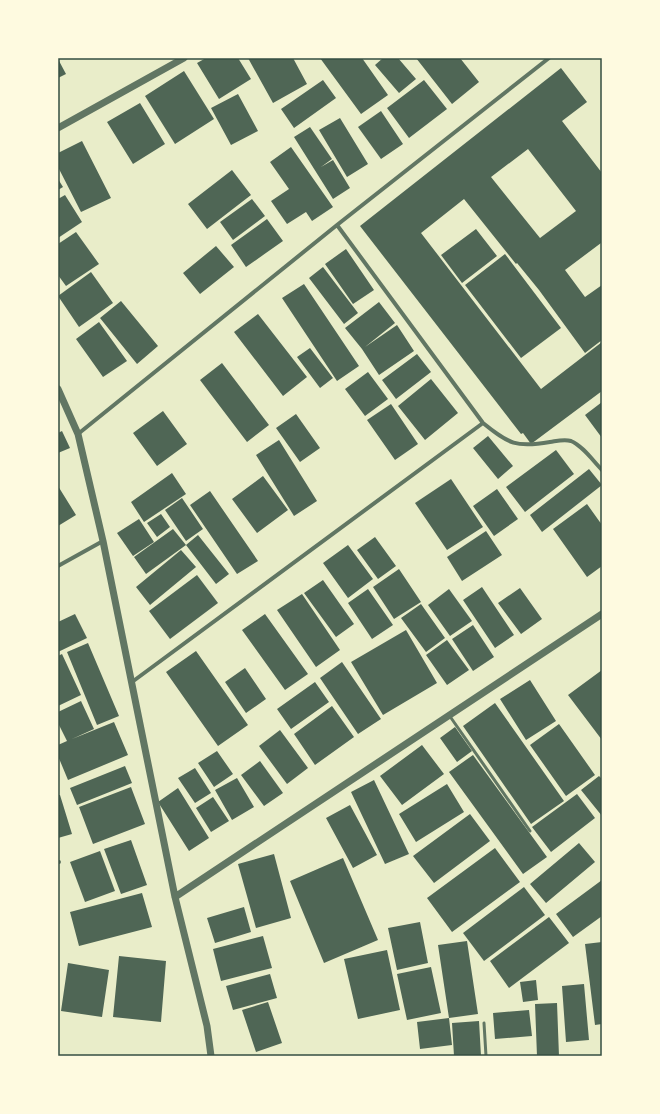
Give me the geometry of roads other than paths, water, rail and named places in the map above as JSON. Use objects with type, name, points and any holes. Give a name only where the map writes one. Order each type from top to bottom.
[{"type":"street","points":[[58,128],[184,58]]},
{"type":"street","points":[[78,434],[337,224],[549,58]]},
{"type":"street","points":[[337,224],[483,423],[503,439],[513,443],[534,445],[566,440],[572,442],[578,445],[602,470]]},
{"type":"street","points":[[58,389],[78,434],[103,541],[175,897],[207,1026],[211,1056]]},
{"type":"street","points":[[132,682],[483,423]]},
{"type":"street","points":[[58,566],[103,541]]},
{"type":"street","points":[[175,897],[602,614]]},
{"type":"lane","points":[[449,715],[530,831]]},
{"type":"lane","points":[[484,1023],[486,1056]]}]
